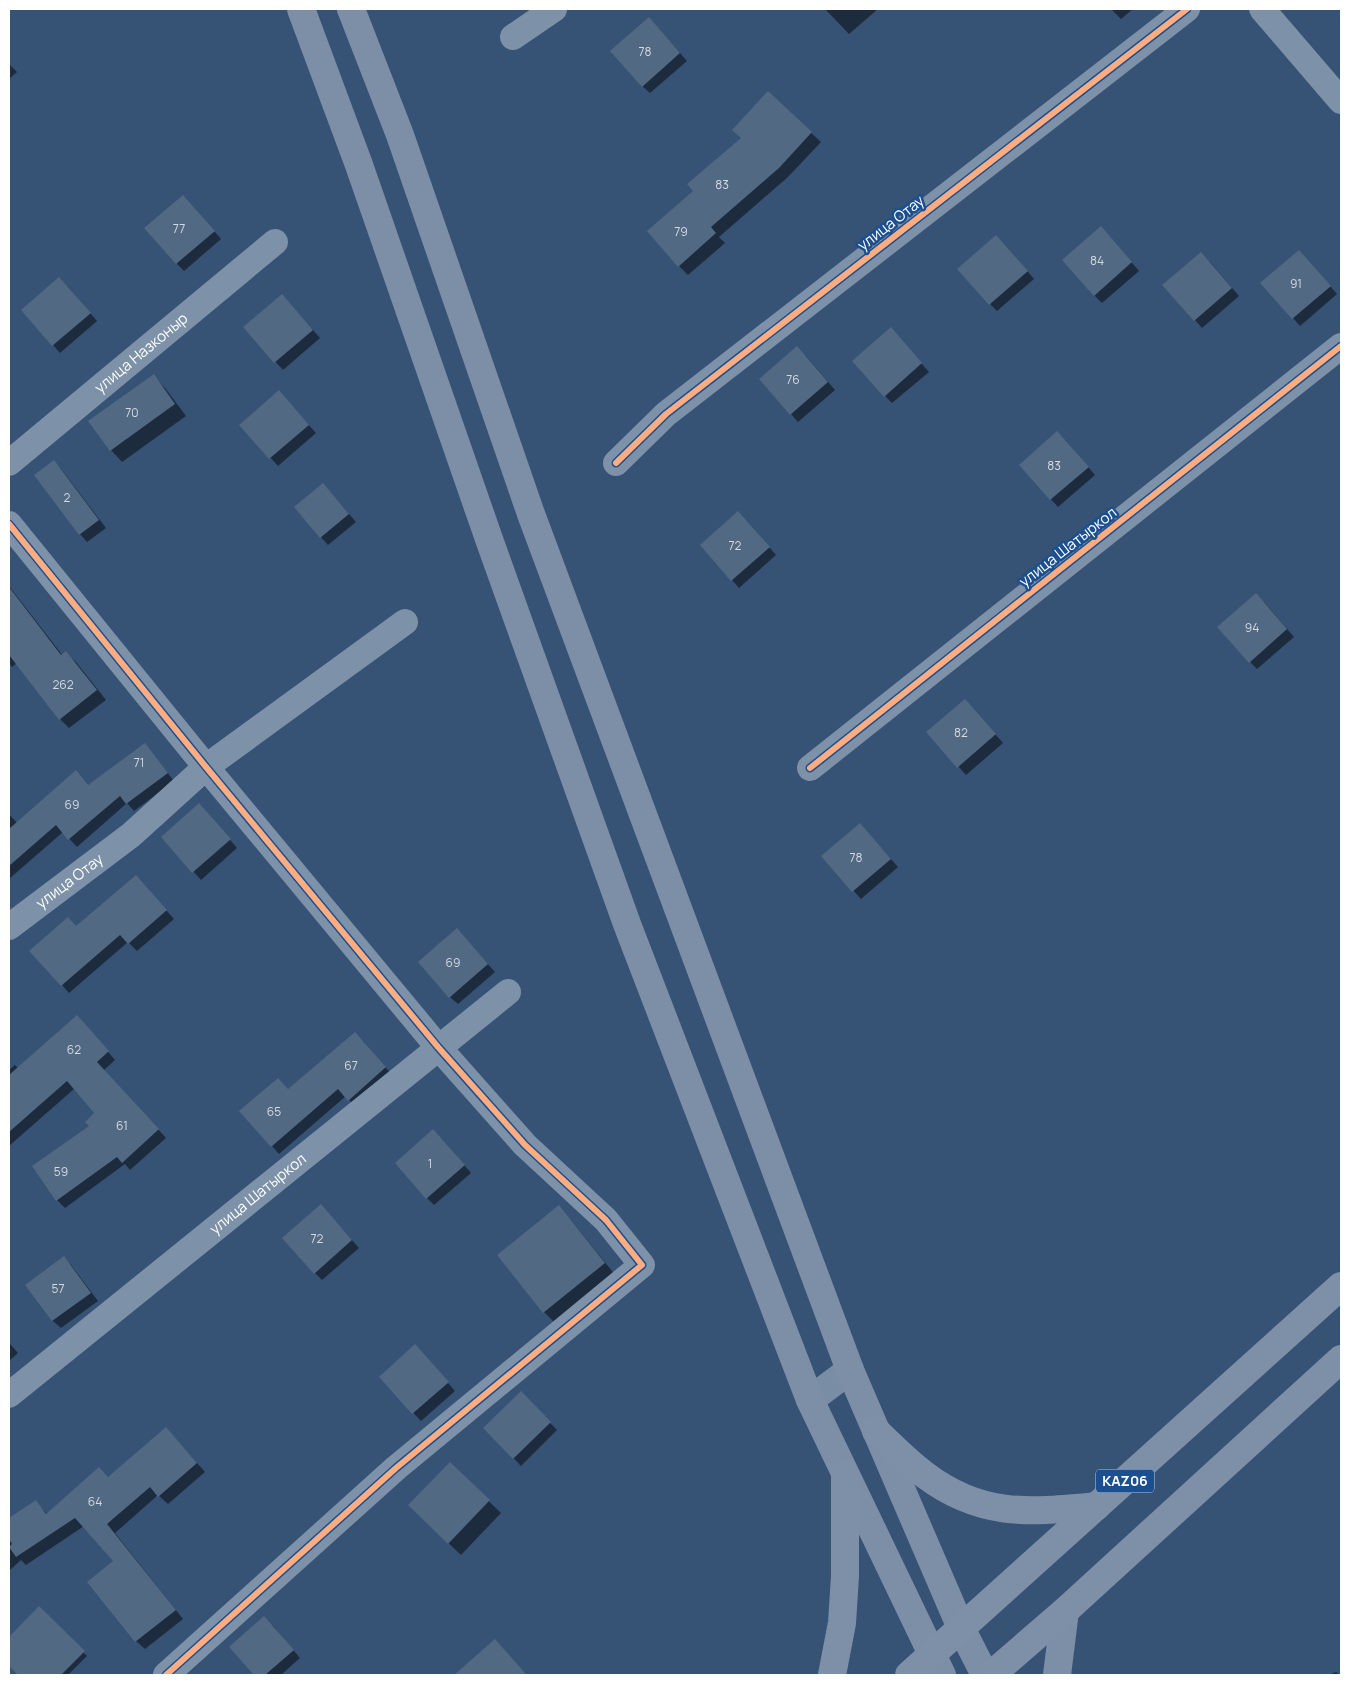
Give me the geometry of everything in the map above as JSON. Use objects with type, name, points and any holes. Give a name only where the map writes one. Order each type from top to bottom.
[{"type":"highway","name":"KАZ06","points":[[909,1675],[938,1664],[962,1628],[1341,1286]]},
{"type":"highway","points":[[991,1675],[1065,1611],[1341,1359]]},
{"type":"highway","points":[[876,1431],[924,1474],[948,1491],[967,1500],[1015,1511],[1097,1506]]},
{"type":"highway","points":[[832,1675],[842,1623],[845,1576],[845,1474]]},
{"type":"main road","points":[[300,9],[360,164],[490,542],[627,924],[810,1400],[938,1664]]},
{"type":"main road","points":[[351,9],[400,135],[531,514],[850,1370],[962,1628],[985,1675]]},
{"type":"main road","points":[[810,1400],[850,1370]]},
{"type":"main road","points":[[1057,1675],[1065,1611]]},
{"type":"street","points":[[512,37],[554,9]]},
{"type":"street","name":"улица Отау","points":[[616,463],[666,414],[1187,9]]},
{"type":"street","points":[[1262,9],[1341,101]]},
{"type":"street","name":"улица Назконыр","points":[[9,463],[275,242]]},
{"type":"street","name":"улица Шатыркол","points":[[810,768],[1341,346]]},
{"type":"street","points":[[9,524],[206,768],[438,1047],[525,1145],[606,1220],[642,1265],[396,1468],[166,1675]]},
{"type":"street","name":"улица Отау","points":[[9,928],[131,835],[206,768],[405,622]]},
{"type":"street","name":"улица Шатыркол","points":[[9,1395],[508,992]]},
{"type":"building","points":[[649,17],[680,53],[642,87],[610,51]]},
{"type":"building","points":[[768,91],[812,132],[779,168],[711,227],[716,233],[678,267],[647,231],[693,191],[687,184],[741,138],[732,130]]},
{"type":"building","points":[[183,195],[215,231],[176,264],[144,228]]},
{"type":"building","points":[[1101,226],[1132,262],[1094,296],[1062,260]]},
{"type":"building","points":[[996,235],[1028,271],[989,305],[957,269]]},
{"type":"building","points":[[1299,250],[1331,286],[1292,319],[1260,283]]},
{"type":"building","points":[[1201,252],[1232,288],[1194,321],[1162,285]]},
{"type":"building","points":[[59,277],[91,313],[52,346],[21,310]]},
{"type":"building","points":[[282,294],[313,330],[274,363],[243,327]]},
{"type":"building","points":[[891,327],[922,363],[884,397],[852,361]]},
{"type":"building","points":[[797,346],[828,382],[790,415],[759,379]]},
{"type":"building","points":[[154,374],[175,404],[110,451],[88,421]]},
{"type":"building","points":[[279,390],[309,425],[269,459],[239,425]]},
{"type":"building","points":[[1057,431],[1089,467],[1050,500],[1019,465]]},
{"type":"building","points":[[54,460],[99,520],[79,535],[34,475]]},
{"type":"building","points":[[323,483],[349,514],[320,538],[294,507]]},
{"type":"building","points":[[738,511],[770,547],[731,581],[700,545]]},
{"type":"building","points":[[9,587],[61,655],[66,651],[97,690],[59,720],[9,655]]},
{"type":"building","points":[[1256,593],[1287,629],[1249,663],[1217,627]]},
{"type":"building","points":[[965,699],[996,734],[957,768],[926,732]]},
{"type":"building","points":[[145,743],[168,773],[126,804],[120,796],[68,840],[56,825],[9,866],[9,829],[76,770],[88,785]]},
{"type":"building","points":[[199,803],[231,839],[192,873],[161,837]]},
{"type":"building","points":[[860,823],[891,859],[852,892],[821,856]]},
{"type":"building","points":[[136,875],[167,910],[128,944],[120,935],[61,986],[29,951],[68,917],[76,926]]},
{"type":"building","points":[[457,928],[488,964],[449,998],[418,962]]},
{"type":"building","points":[[77,1015],[109,1051],[97,1062],[159,1129],[122,1163],[117,1157],[56,1201],[32,1166],[89,1126],[85,1122],[94,1113],[67,1081],[9,1132],[9,1075]]},
{"type":"building","points":[[355,1032],[386,1067],[348,1101],[338,1089],[271,1147],[239,1111],[278,1078],[288,1089]]},
{"type":"building","points":[[433,1129],[465,1165],[426,1199],[395,1163]]},
{"type":"building","points":[[321,1204],[352,1240],[314,1274],[282,1238]]},
{"type":"building","points":[[559,1205],[605,1263],[543,1313],[497,1255]]},
{"type":"building","points":[[64,1256],[91,1293],[52,1321],[25,1285]]},
{"type":"building","points":[[415,1344],[449,1382],[412,1414],[379,1377]]},
{"type":"building","points":[[521,1391],[551,1422],[513,1459],[483,1428]]},
{"type":"building","points":[[166,1427],[197,1463],[158,1497],[150,1487],[107,1524],[176,1610],[135,1642],[87,1582],[113,1561],[75,1518],[16,1557],[9,1547],[12,1544],[9,1539],[9,1518],[36,1500],[46,1514],[99,1467],[108,1477]]},
{"type":"building","points":[[450,1462],[490,1500],[448,1544],[408,1505]]},
{"type":"building","points":[[39,1606],[85,1651],[61,1675],[18,1675],[9,1666],[9,1637]]},
{"type":"building","points":[[264,1616],[294,1650],[265,1675],[254,1675],[229,1647]]},
{"type":"building","points":[[495,1639],[527,1675],[454,1675]]},
{"type":"cycle path","points":[[616,463],[666,414],[1187,9]]},
{"type":"cycle path","points":[[810,768],[1341,346]]},
{"type":"cycle path","points":[[9,524],[206,767],[438,1047],[525,1145],[606,1220],[642,1265],[396,1468],[166,1675]]}]
